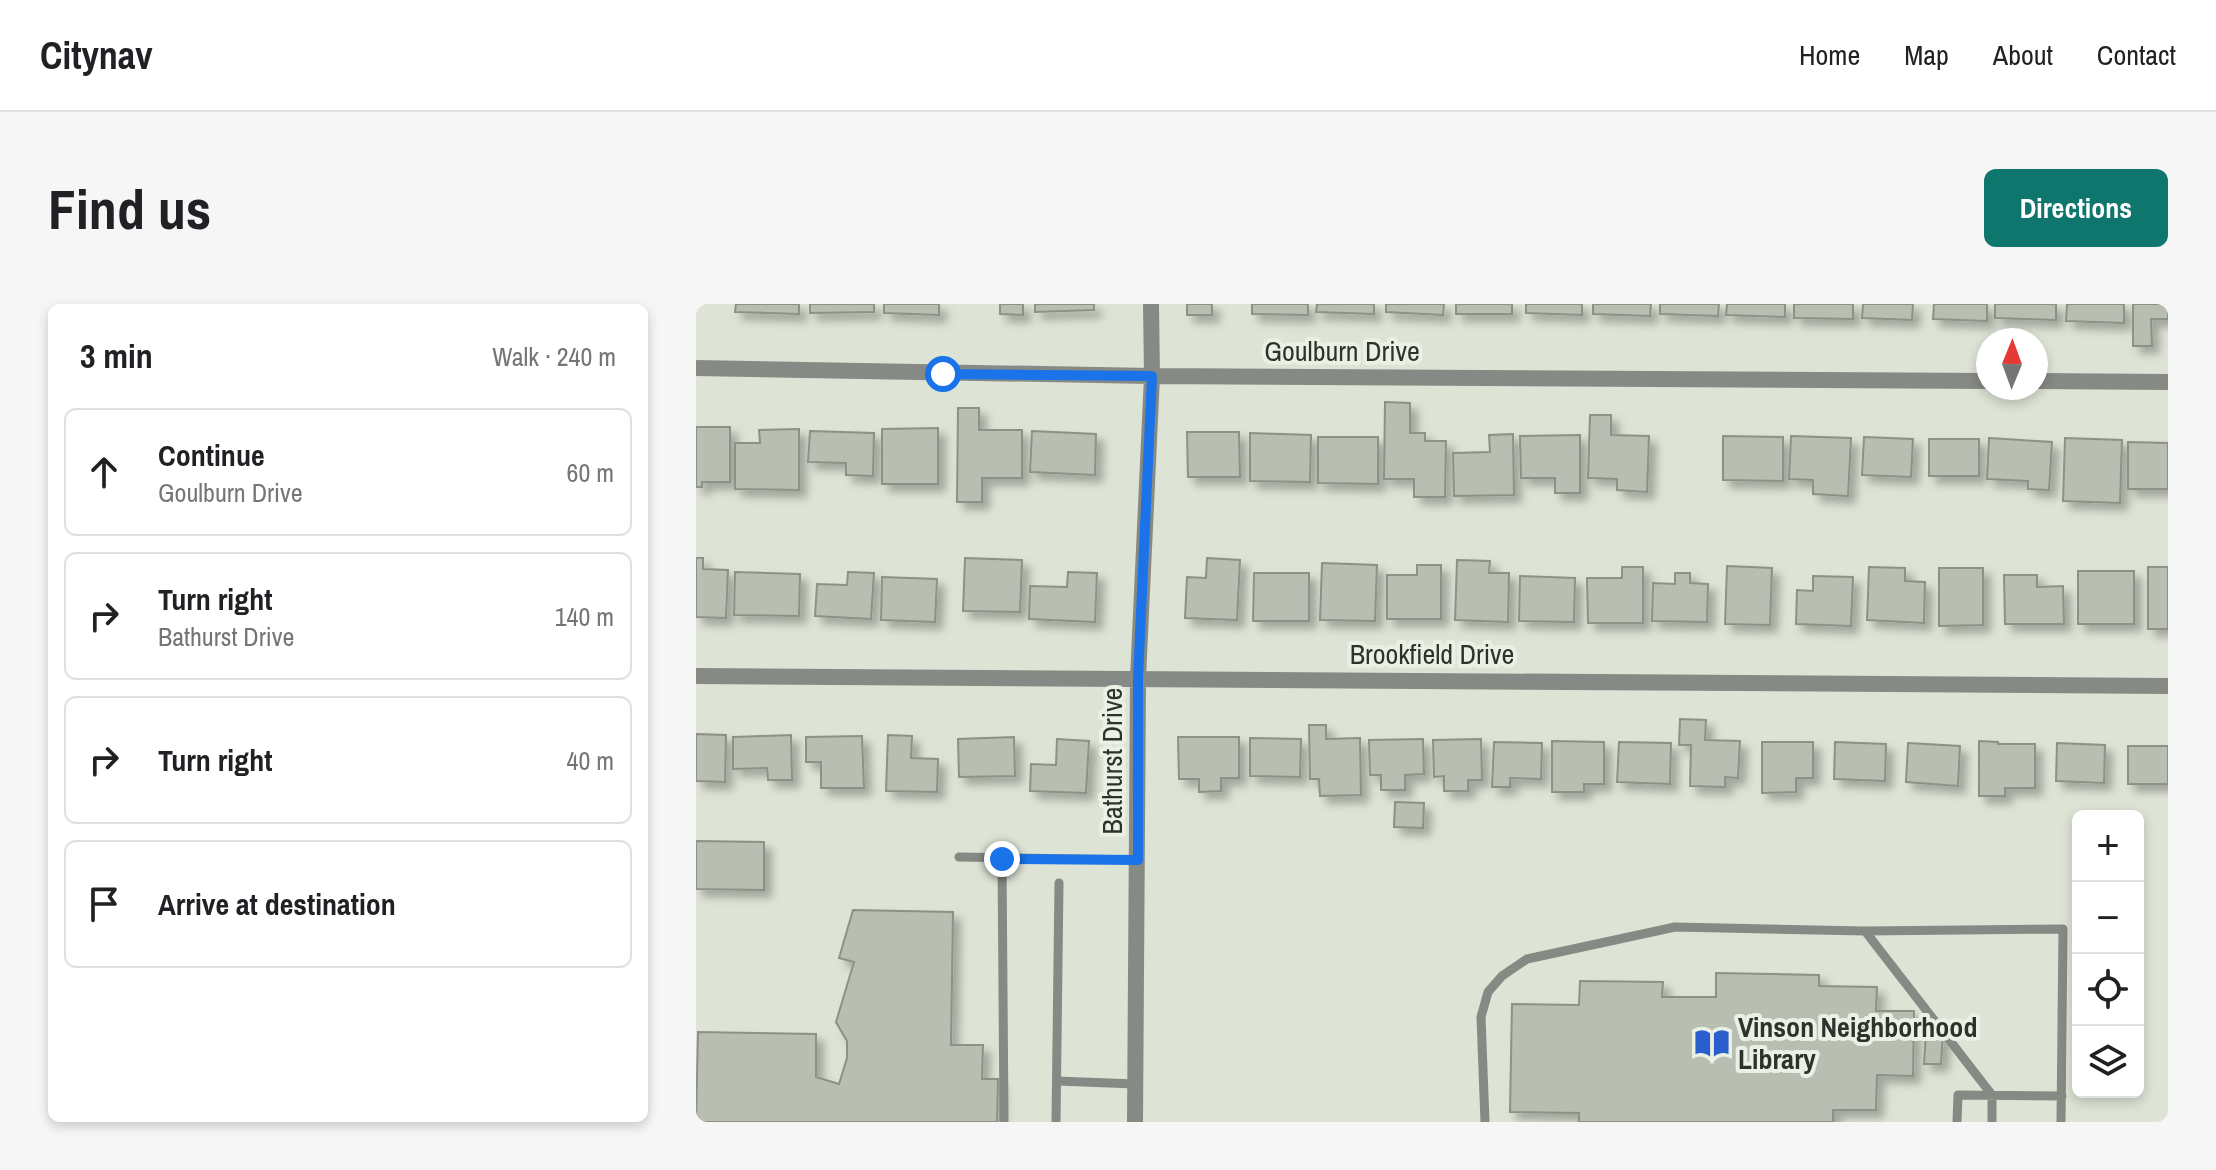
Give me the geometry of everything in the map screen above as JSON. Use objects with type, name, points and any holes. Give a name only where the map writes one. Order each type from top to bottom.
[{"type":"street","name":"Bathurst Drive","points":[[1135,1122],[1138,678],[1152,376],[1151,304]]},
{"type":"street","name":"Goulburn Drive","points":[[696,368],[1152,376],[1976,381]]},
{"type":"street","points":[[2048,381],[2168,382]]},
{"type":"street","name":"Brookfield Drive","points":[[696,676],[2168,686]]},
{"type":"lane","points":[[959,857],[1138,860]]},
{"type":"lane","points":[[1002,859],[1004,1122]]},
{"type":"lane","points":[[1056,1122],[1059,883]]},
{"type":"lane","points":[[1485,1122],[1481,1017],[1488,992],[1502,976],[1527,959],[1675,927],[1865,931],[2063,929],[2061,1122]]},
{"type":"lane","points":[[1865,931],[1992,1095],[1992,1122]]},
{"type":"lane","points":[[1057,1081],[1135,1084]]},
{"type":"lane","points":[[1957,1122],[1958,1095],[2062,1096]]},
{"type":"building","points":[[736,304],[799,304],[799,314],[735,312]]},
{"type":"building","points":[[810,304],[874,304],[874,312],[810,313]]},
{"type":"building","points":[[884,304],[939,304],[939,315],[884,313]]},
{"type":"building","points":[[1000,304],[1023,304],[1023,315],[1000,314]]},
{"type":"building","points":[[1035,304],[1094,304],[1094,310],[1035,312]]},
{"type":"building","points":[[1187,304],[1212,304],[1212,315],[1187,315]]},
{"type":"building","points":[[1252,304],[1308,304],[1308,315],[1252,314]]},
{"type":"building","points":[[1317,304],[1374,304],[1374,314],[1316,312]]},
{"type":"building","points":[[1386,304],[1444,304],[1443,315],[1386,312]]},
{"type":"building","points":[[1456,304],[1512,304],[1512,314],[1456,314]]},
{"type":"building","points":[[1526,304],[1582,304],[1582,315],[1526,313]]},
{"type":"building","points":[[1593,304],[1651,304],[1650,316],[1593,314]]},
{"type":"building","points":[[1660,304],[1719,304],[1718,316],[1660,314]]},
{"type":"building","points":[[1727,304],[1785,304],[1785,317],[1726,315]]},
{"type":"building","points":[[1794,304],[1853,304],[1853,319],[1794,318]]},
{"type":"building","points":[[1863,304],[1913,304],[1912,320],[1862,318]]},
{"type":"building","points":[[1934,304],[1987,304],[1987,321],[1933,319]]},
{"type":"building","points":[[1995,304],[2056,304],[2056,320],[1995,318]]},
{"type":"building","points":[[2067,304],[2124,304],[2124,323],[2066,321]]},
{"type":"building","points":[[2133,304],[2168,304],[2168,319],[2151,319],[2152,346],[2133,346]]},
{"type":"building","points":[[1385,402],[1410,403],[1410,433],[1425,433],[1425,441],[1446,441],[1445,497],[1414,497],[1414,479],[1384,479]]},
{"type":"building","points":[[958,408],[979,408],[979,430],[1022,430],[1022,478],[982,478],[982,502],[957,502]]},
{"type":"building","points":[[1590,415],[1611,415],[1611,435],[1649,436],[1647,492],[1617,490],[1617,479],[1588,478]]},
{"type":"building","points":[[696,427],[730,427],[730,482],[702,482],[702,487],[696,487]]},
{"type":"building","points":[[938,428],[938,484],[882,484],[882,429]]},
{"type":"building","points":[[799,429],[799,490],[735,489],[735,443],[760,443],[759,430]]},
{"type":"building","points":[[810,431],[874,433],[873,476],[846,475],[846,463],[808,462]]},
{"type":"building","points":[[1032,431],[1096,434],[1095,475],[1030,472]]},
{"type":"building","points":[[1187,432],[1239,432],[1240,477],[1188,477]]},
{"type":"building","points":[[1250,433],[1311,435],[1310,482],[1250,481]]},
{"type":"building","points":[[1513,434],[1514,495],[1454,496],[1453,453],[1490,452],[1489,435]]},
{"type":"building","points":[[1580,435],[1580,493],[1555,493],[1555,478],[1521,478],[1520,436]]},
{"type":"building","points":[[1723,436],[1783,437],[1783,481],[1723,480]]},
{"type":"building","points":[[1791,436],[1851,438],[1848,496],[1813,494],[1813,480],[1789,479]]},
{"type":"building","points":[[1318,437],[1378,437],[1378,484],[1318,483]]},
{"type":"building","points":[[1864,437],[1913,439],[1911,477],[1862,475]]},
{"type":"building","points":[[1989,438],[2052,442],[2049,490],[2028,489],[2028,481],[1987,479]]},
{"type":"building","points":[[2065,438],[2122,440],[2120,503],[2063,501]]},
{"type":"building","points":[[1929,439],[1979,439],[1979,476],[1929,476]]},
{"type":"building","points":[[2128,442],[2168,443],[2168,489],[2128,489]]},
{"type":"building","points":[[696,558],[703,558],[703,569],[728,570],[726,618],[696,617]]},
{"type":"building","points":[[965,558],[1022,560],[1020,612],[963,611]]},
{"type":"building","points":[[1207,558],[1240,560],[1237,620],[1185,618],[1187,577],[1206,578]]},
{"type":"building","points":[[1457,560],[1490,561],[1489,573],[1509,573],[1508,622],[1455,620]]},
{"type":"building","points":[[1322,563],[1377,565],[1375,621],[1320,620]]},
{"type":"building","points":[[1417,565],[1441,565],[1441,619],[1387,619],[1387,575],[1417,575]]},
{"type":"building","points":[[1727,566],[1772,568],[1770,625],[1725,624]]},
{"type":"building","points":[[1622,567],[1643,567],[1643,623],[1588,623],[1587,578],[1622,578]]},
{"type":"building","points":[[1869,567],[1905,568],[1905,581],[1925,582],[1924,623],[1867,620]]},
{"type":"building","points":[[2148,567],[2168,567],[2168,629],[2148,629]]},
{"type":"building","points":[[1939,568],[1983,568],[1983,625],[1939,626]]},
{"type":"building","points":[[2078,571],[2134,571],[2134,624],[2078,624]]},
{"type":"building","points":[[735,572],[800,574],[799,616],[734,615]]},
{"type":"building","points":[[848,572],[874,573],[871,619],[815,616],[817,584],[847,585]]},
{"type":"building","points":[[1068,572],[1097,573],[1095,622],[1029,619],[1030,586],[1067,587]]},
{"type":"building","points":[[1254,573],[1309,573],[1309,621],[1253,621]]},
{"type":"building","points":[[1675,573],[1690,573],[1690,583],[1708,584],[1707,622],[1652,621],[1653,583],[1675,584]]},
{"type":"building","points":[[2004,575],[2037,575],[2037,587],[2063,586],[2064,624],[2005,624]]},
{"type":"building","points":[[1520,576],[1575,578],[1574,622],[1519,621]]},
{"type":"building","points":[[1813,576],[1853,577],[1851,626],[1796,624],[1797,590],[1813,591]]},
{"type":"building","points":[[882,577],[937,579],[935,622],[881,620]]},
{"type":"building","points":[[1680,719],[1706,720],[1705,740],[1740,741],[1738,778],[1725,777],[1725,787],[1690,786],[1691,745],[1679,745]]},
{"type":"building","points":[[1309,725],[1326,725],[1326,739],[1360,738],[1361,795],[1320,796],[1319,779],[1310,779]]},
{"type":"building","points":[[696,734],[726,735],[725,782],[696,781]]},
{"type":"building","points":[[791,735],[792,780],[768,780],[767,768],[733,769],[733,737]]},
{"type":"building","points":[[888,735],[912,736],[911,758],[938,759],[937,792],[886,791]]},
{"type":"building","points":[[862,736],[864,788],[821,788],[821,762],[806,762],[806,737]]},
{"type":"building","points":[[1014,737],[1015,776],[959,777],[958,739]]},
{"type":"building","points":[[1178,737],[1239,737],[1239,778],[1221,778],[1221,791],[1199,792],[1199,779],[1179,779]]},
{"type":"building","points":[[1250,738],[1301,739],[1300,777],[1250,776]]},
{"type":"building","points":[[1057,739],[1089,741],[1086,793],[1030,791],[1031,764],[1056,765]]},
{"type":"building","points":[[1423,739],[1424,774],[1405,775],[1405,790],[1381,790],[1381,775],[1370,775],[1369,740]]},
{"type":"building","points":[[1481,739],[1482,780],[1468,780],[1468,791],[1444,791],[1444,776],[1434,777],[1433,740]]},
{"type":"building","points":[[1552,741],[1604,742],[1604,784],[1584,784],[1584,792],[1552,792]]},
{"type":"building","points":[[1979,741],[2035,744],[2035,788],[2005,788],[2005,796],[1979,796]]},
{"type":"building","points":[[1494,742],[1542,743],[1541,779],[1510,778],[1510,787],[1492,787]]},
{"type":"building","points":[[1619,742],[1671,743],[1670,784],[1617,782]]},
{"type":"building","points":[[1762,742],[1813,742],[1813,778],[1796,778],[1796,792],[1762,793]]},
{"type":"building","points":[[1835,742],[1886,744],[1885,781],[1834,779]]},
{"type":"building","points":[[1908,743],[1960,746],[1958,786],[1906,782]]},
{"type":"building","points":[[2057,743],[2105,745],[2104,783],[2056,781]]},
{"type":"building","points":[[2128,746],[2168,746],[2168,784],[2128,784]]},
{"type":"building","points":[[1395,802],[1424,803],[1423,828],[1394,827]]},
{"type":"building","points":[[696,841],[764,842],[764,890],[696,889]]},
{"type":"building","points":[[853,910],[953,912],[951,1045],[983,1045],[982,1079],[998,1079],[997,1122],[696,1122],[698,1032],[816,1034],[816,1077],[839,1084],[847,1058],[847,1041],[836,1022],[854,962],[839,958]]},
{"type":"building","name":"Vinson Neighborhood Library","points":[[1716,973],[1819,975],[1819,986],[1877,987],[1876,1011],[1914,1011],[1913,1076],[1877,1075],[1876,1110],[1833,1110],[1833,1122],[1579,1122],[1579,1113],[1510,1112],[1512,1004],[1579,1005],[1580,981],[1663,982],[1662,997],[1716,997]]},
{"type":"building","points":[[1926,1031],[1943,1032],[1941,1064],[1924,1064]]},
{"type":"place","name":"Vinson Neighborhood Library","points":[[1712,1043]]},
{"type":"route","points":[[943,374],[1152,376],[1138,678],[1138,860],[1002,859]]}]
